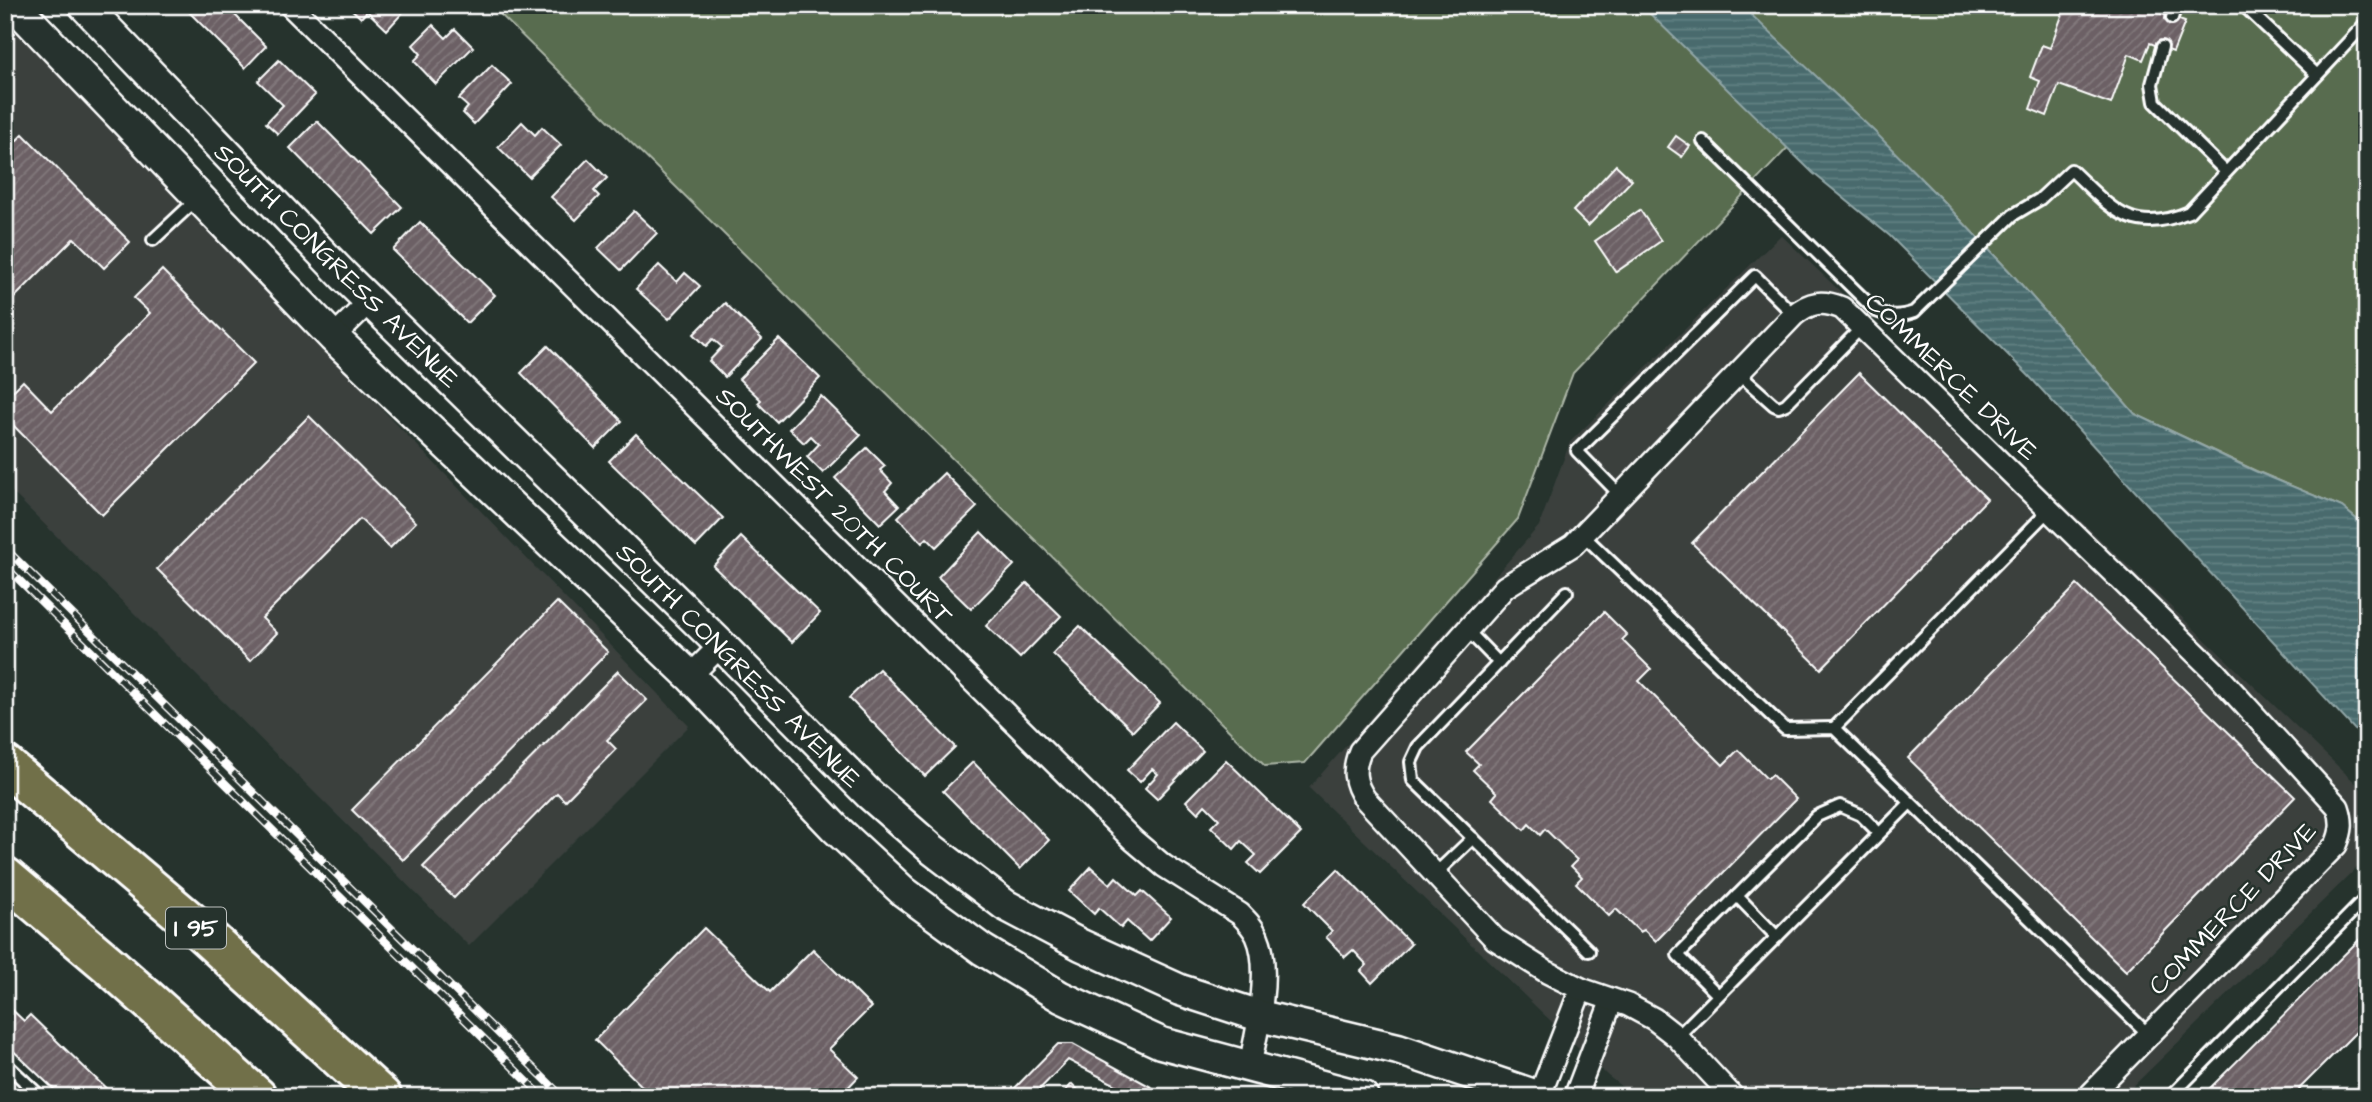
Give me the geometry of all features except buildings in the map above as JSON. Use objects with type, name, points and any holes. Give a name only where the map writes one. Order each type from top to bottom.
[{"type":"highway","name":"I 95","points":[[5,765],[191,923],[382,1097]]},
{"type":"highway","points":[[5,877],[109,965],[257,1097]]},
{"type":"main road","name":"SOUTH CONGRESS AVENUE","points":[[14,5],[333,337],[690,676],[854,846],[904,892],[983,950],[1061,997],[1161,1043],[1363,1097]]},
{"type":"main road","name":"SOUTH CONGRESS AVENUE","points":[[84,5],[370,301],[869,794],[933,850],[1005,905],[1081,945],[1180,990],[1260,1016],[1398,1049],[1540,1097]]},
{"type":"street","name":"SOUTHWEST 20TH COURT","points":[[290,5],[1133,839],[1164,866],[1240,914],[1258,937],[1262,951],[1260,1016],[1250,1068]]},
{"type":"street","points":[[333,337],[370,301]]},
{"type":"street","name":"COMMERCE DRIVE","points":[[1733,1097],[1677,1037],[1654,1018],[1581,989],[1547,972],[1495,939],[1365,799],[1354,776],[1355,763],[1360,751],[1505,587],[1562,554],[1583,536],[1794,315],[1804,307],[1829,303],[1842,308],[1862,327],[2214,671],[2338,807],[2342,833],[2336,845],[2088,1097]]},
{"type":"street","points":[[690,676],[721,645]]},
{"type":"street","points":[[1540,1097],[1581,989]]},
{"type":"street","points":[[1576,1097],[1612,1000]]},
{"type":"lane","points":[[2172,18],[2176,5]]},
{"type":"lane","points":[[2243,5],[2317,75]]},
{"type":"lane","points":[[1703,141],[1876,312],[1901,317],[1914,312],[2012,215],[2040,199],[2071,170],[2124,216],[2146,222],[2168,220],[2189,212],[2367,22]]},
{"type":"lane","points":[[2162,47],[2152,84],[2155,102],[2226,172]]},
{"type":"lane","points":[[153,240],[199,197]]},
{"type":"lane","points":[[1620,495],[1577,451],[1755,276],[1794,315]]},
{"type":"lane","points":[[1738,373],[1779,407],[1786,404],[1862,327]]},
{"type":"lane","points":[[1583,536],[1785,729],[1834,728],[2050,509]]},
{"type":"lane","points":[[1567,592],[1418,747],[1410,762],[1413,780],[1589,951]]},
{"type":"lane","points":[[1467,631],[1499,663]]},
{"type":"lane","points":[[1834,728],[2149,1035]]},
{"type":"lane","points":[[1677,1037],[1910,803]]},
{"type":"lane","points":[[1718,995],[1678,955],[1817,816],[1840,806],[1861,815],[1879,833]]},
{"type":"lane","points":[[1435,874],[1473,838]]},
{"type":"lane","points":[[1737,896],[1777,937]]},
{"type":"lane","points":[[2170,1097],[2367,897]]},
{"type":"lane","points":[[5,1063],[41,1097]]},
{"type":"shaded area","points":[[5,20],[689,726],[469,946],[5,485]]},
{"type":"shaded area","points":[[1781,235],[2367,794],[2366,859],[2122,1097],[1635,1097],[1608,1076],[1309,788],[1539,526],[1570,442]]},
{"type":"green space","points":[[491,5],[2367,5],[2367,528],[2342,507],[2256,471],[2135,414],[2012,274],[1837,96],[1573,373],[1518,519],[1305,763],[1265,766]]},
{"type":"water","points":[[1641,5],[1741,5],[1938,196],[2012,274],[2135,414],[2255,471],[2342,507],[2367,528],[2367,743],[2029,376],[1890,236],[1813,173]]},
{"type":"railway","points":[[5,548],[563,1097]]},
{"type":"railway","points":[[5,566],[543,1097]]}]
